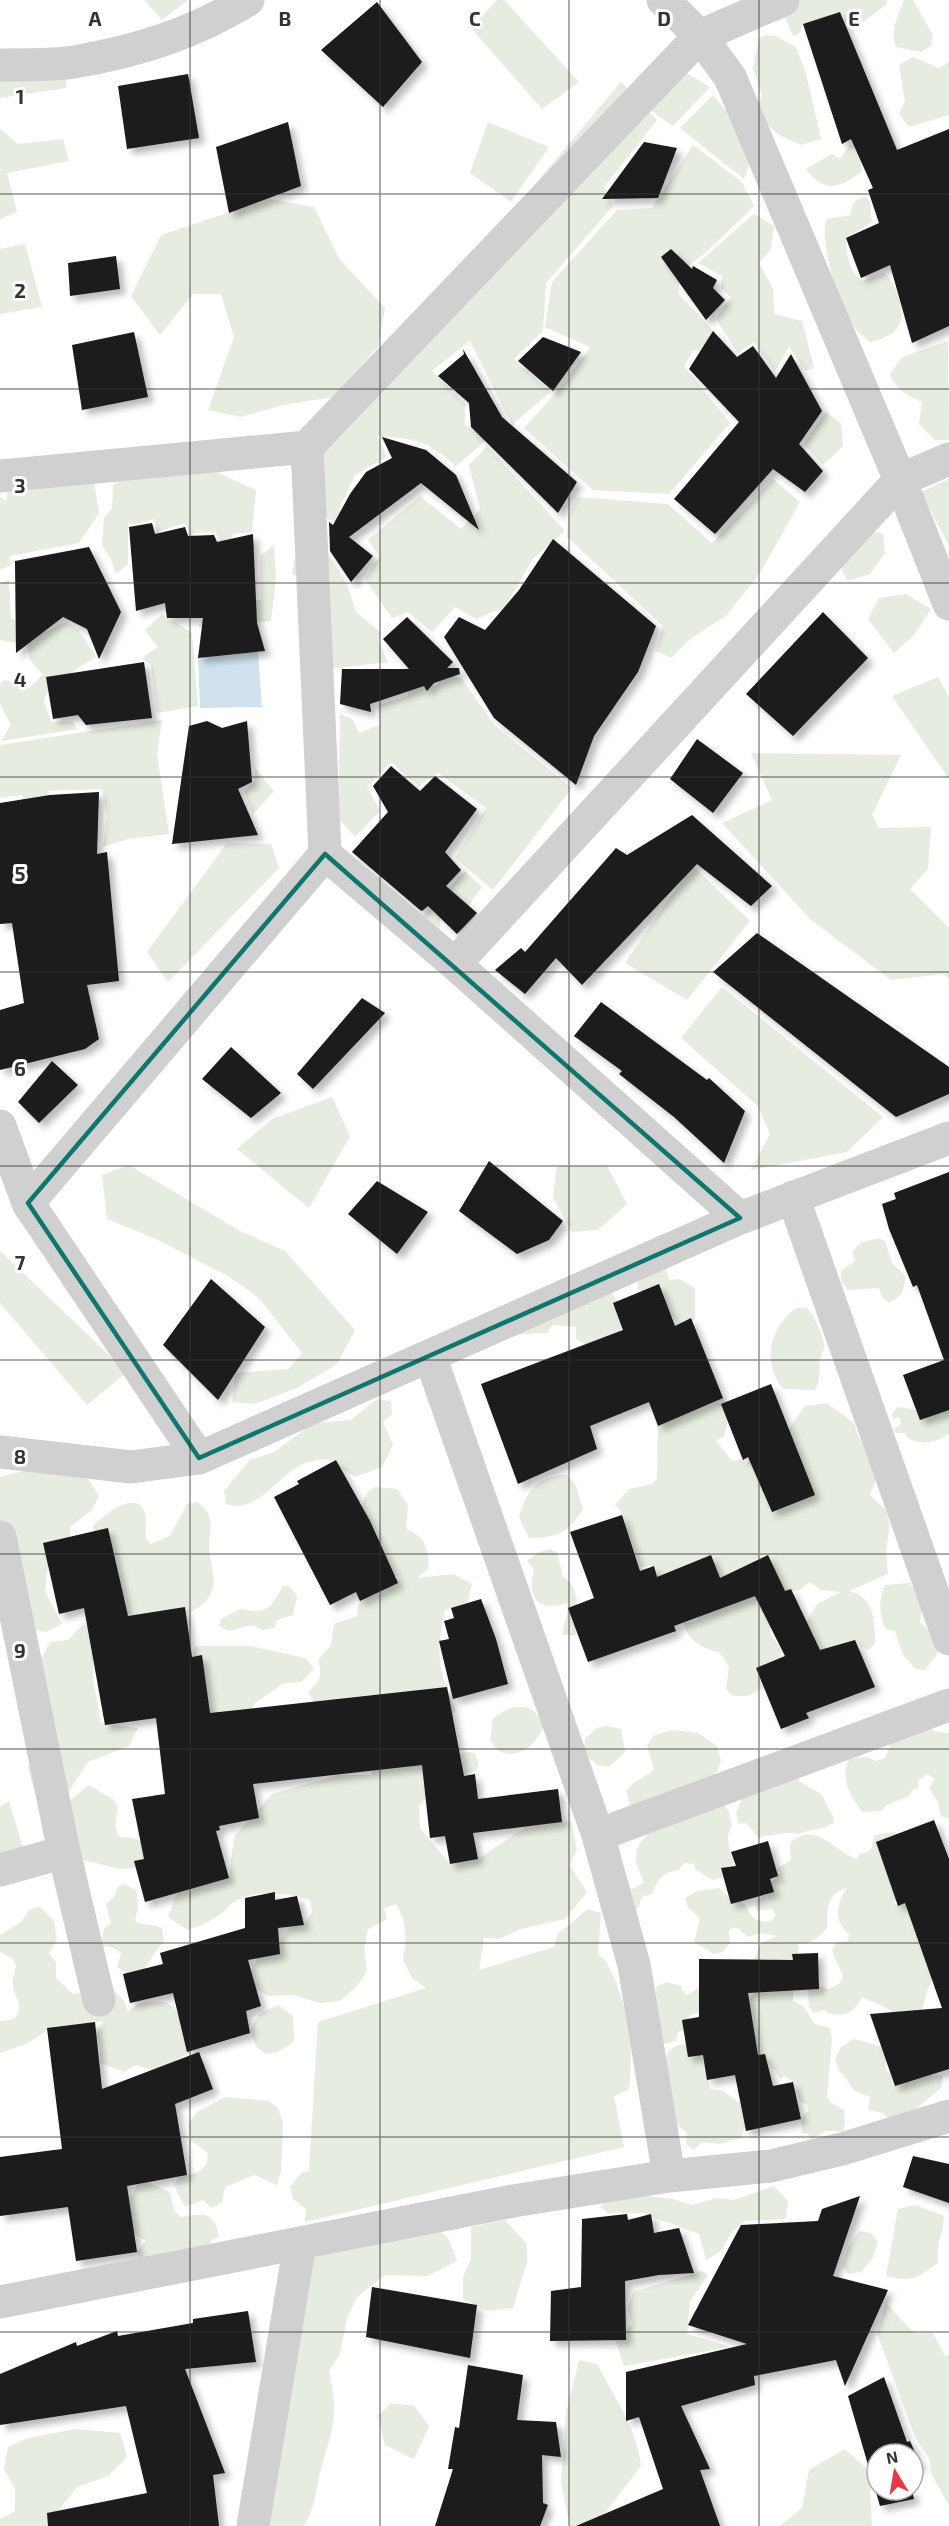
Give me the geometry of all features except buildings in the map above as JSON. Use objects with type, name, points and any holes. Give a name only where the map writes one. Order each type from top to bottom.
[{"type":"street","points":[[0,65],[72,62],[165,41],[209,23],[248,0]]},
{"type":"street","points":[[663,0],[700,36],[730,77],[900,480],[949,604]]},
{"type":"street","points":[[0,476],[307,447],[700,36],[783,0]]},
{"type":"street","points":[[28,1203],[325,854],[307,447]]},
{"type":"street","points":[[455,964],[900,480],[949,459]]},
{"type":"street","points":[[325,854],[455,964],[740,1218]]},
{"type":"street","points":[[0,1126],[28,1203],[199,1458]]},
{"type":"street","points":[[0,1452],[131,1467],[199,1458],[740,1218],[949,1138]]},
{"type":"street","points":[[793,1197],[949,1639]]},
{"type":"street","points":[[430,1356],[598,1835],[634,1965],[669,2176]]},
{"type":"street","points":[[0,1537],[64,1852],[99,2000]]},
{"type":"street","points":[[598,1835],[949,1706]]},
{"type":"street","points":[[0,1870],[64,1852]]},
{"type":"street","points":[[0,2302],[513,2201],[669,2176],[771,2166],[842,2149],[949,2116]]},
{"type":"street","points":[[253,2526],[300,2243]]},
{"type":"highlighted area","points":[[325,854],[740,1218],[199,1458],[28,1203]]},
{"type":"shaded area","points":[[144,0],[188,0],[162,20]]},
{"type":"shaded area","points":[[497,0],[504,0],[579,82],[542,109],[471,28]]},
{"type":"shaded area","points":[[800,0],[887,0],[887,4],[855,28],[847,24],[840,12],[803,24],[800,33],[793,36],[784,15]]},
{"type":"shaded area","points":[[904,0],[913,0],[933,35],[931,46],[921,52],[896,47],[894,41],[894,29]]},
{"type":"shaded area","points":[[767,35],[775,36],[795,46],[805,70],[821,139],[801,145],[781,136],[755,115],[762,95],[753,68],[759,38]]},
{"type":"shaded area","points":[[68,52],[66,88],[0,98],[0,61]]},
{"type":"shaded area","points":[[913,57],[939,68],[949,62],[949,115],[909,127],[899,114],[905,101],[899,65]]},
{"type":"shaded area","points":[[666,61],[710,87],[673,126],[642,104],[657,120],[604,187],[613,206],[546,283],[543,331],[514,359],[550,392],[512,425],[470,341],[432,371],[465,404],[465,426],[488,430],[490,437],[456,466],[437,451],[420,442],[377,436],[387,457],[355,475],[339,509],[345,518],[338,524],[302,504],[296,468],[621,82],[635,96]]},
{"type":"shaded area","points":[[713,95],[756,146],[744,179],[680,128]]},
{"type":"shaded area","points":[[488,122],[549,147],[511,202],[470,173]]},
{"type":"shaded area","points":[[0,129],[18,144],[63,139],[69,161],[7,173],[17,212],[0,219]]},
{"type":"shaded area","points":[[860,144],[867,150],[859,157],[862,171],[847,181],[833,186],[826,185],[819,182],[806,169],[832,154],[840,159],[850,145]]},
{"type":"shaded area","points":[[693,145],[742,182],[754,206],[703,255],[679,272],[679,294],[717,335],[703,352],[693,350],[684,366],[730,423],[669,494],[593,490],[524,428],[564,384],[590,347],[545,327],[552,282],[617,210],[652,208]]},
{"type":"shaded area","points":[[866,197],[870,202],[872,222],[846,238],[849,261],[853,272],[862,281],[884,273],[887,275],[897,293],[901,312],[901,320],[895,331],[870,342],[847,317],[831,273],[825,241],[827,219],[851,215],[854,202]]},
{"type":"shaded area","points":[[270,199],[314,207],[340,260],[385,308],[378,347],[333,397],[283,405],[241,417],[208,410],[234,337],[221,294],[193,294],[160,335],[131,296],[161,235]]},
{"type":"shaded area","points":[[754,214],[774,226],[771,249],[759,263],[773,289],[774,314],[802,321],[814,368],[806,371],[789,347],[775,371],[754,342],[738,353],[716,319],[731,297],[721,289],[722,276],[698,263]]},
{"type":"shaded area","points":[[25,244],[42,307],[0,314],[0,249]]},
{"type":"shaded area","points":[[948,341],[949,440],[935,440],[919,424],[922,402],[898,388],[890,374],[902,357]]},
{"type":"shaded area","points":[[826,412],[841,423],[843,446],[823,465],[804,444]]},
{"type":"shaded area","points":[[487,446],[565,531],[533,559],[505,607],[476,619],[455,607],[432,632],[408,612],[392,618],[365,579],[379,556],[368,540],[420,496],[461,529],[480,510],[469,465]]},
{"type":"shaded area","points":[[197,463],[256,490],[252,532],[233,534],[231,543],[222,543],[215,532],[190,533],[185,523],[157,532],[154,519],[134,525],[128,522],[128,564],[116,574],[111,559],[102,545],[104,518],[112,508],[113,485],[132,470]]},
{"type":"shaded area","points":[[30,476],[94,481],[99,513],[79,543],[10,556],[11,565],[0,570],[0,497],[6,501],[7,493]]},
{"type":"shaded area","points":[[773,479],[800,502],[760,573],[726,616],[690,639],[671,658],[656,651],[663,626],[567,537],[568,515],[578,497],[668,504],[712,543]]},
{"type":"shaded area","points":[[949,479],[949,546],[921,492]]},
{"type":"shaded area","points":[[873,532],[883,534],[885,553],[870,574],[847,581],[840,564]]},
{"type":"shaded area","points":[[322,544],[347,584],[356,612],[381,633],[379,641],[388,662],[320,670],[300,582],[292,573],[297,550]]},
{"type":"shaded area","points":[[274,545],[276,578],[271,621],[198,627],[210,604],[261,600],[260,556]]},
{"type":"shaded area","points":[[9,580],[11,618],[41,633],[67,622],[79,630],[96,657],[49,688],[44,701],[51,722],[73,721],[77,729],[1,741],[11,725],[0,704],[0,684],[4,680],[29,688],[43,675],[30,660],[27,645],[0,640],[0,584]]},
{"type":"shaded area","points":[[906,594],[931,609],[914,635],[894,653],[868,619],[879,598]]},
{"type":"shaded area","points":[[162,614],[192,633],[198,706],[157,713],[151,665],[141,658],[158,647],[145,630]]},
{"type":"shaded area","points":[[419,661],[434,687],[448,674],[462,679],[495,726],[572,788],[493,890],[455,858],[486,808],[438,773],[419,786],[391,762],[367,786],[380,811],[355,837],[338,818],[340,714],[352,719],[359,733],[379,725],[378,705],[408,696],[404,670]]},
{"type":"shaded area","points":[[938,677],[949,697],[949,779],[892,696]]},
{"type":"shaded area","points":[[162,720],[157,755],[169,834],[128,839],[103,847],[107,816],[102,789],[47,791],[50,836],[28,833],[22,795],[0,798],[0,745]]},
{"type":"shaded area","points":[[751,753],[901,755],[872,815],[879,828],[931,827],[928,869],[910,889],[949,928],[949,979],[943,974],[891,980],[811,920],[722,823],[772,800]]},
{"type":"shaded area","points":[[255,768],[274,791],[253,814],[244,791],[255,781]]},
{"type":"shaded area","points":[[227,843],[271,844],[279,868],[168,982],[147,952]]},
{"type":"shaded area","points":[[692,865],[750,921],[687,1000],[625,963]]},
{"type":"shaded area","points":[[465,871],[482,887],[466,909],[440,917],[440,940],[423,916]]},
{"type":"shaded area","points":[[722,987],[883,1117],[847,1152],[751,1170],[770,1134],[758,1106],[681,1038]]},
{"type":"shaded area","points":[[332,1097],[350,1136],[309,1208],[237,1149],[272,1119]]},
{"type":"shaded area","points":[[129,1165],[240,1231],[285,1251],[355,1330],[337,1364],[297,1388],[255,1404],[232,1402],[235,1373],[288,1369],[302,1353],[259,1298],[228,1276],[156,1239],[107,1219],[102,1175]]},
{"type":"shaded area","points":[[557,1166],[607,1166],[627,1204],[598,1230],[572,1232],[553,1198]]},
{"type":"shaded area","points":[[878,1238],[885,1241],[892,1263],[905,1275],[902,1292],[889,1303],[882,1297],[879,1288],[848,1290],[841,1281],[841,1271],[855,1261],[852,1252],[860,1243]]},
{"type":"shaded area","points":[[0,1251],[127,1372],[87,1405],[0,1303]]},
{"type":"shaded area","points":[[665,1268],[669,1280],[679,1279],[695,1288],[695,1320],[682,1327],[649,1292],[638,1290],[638,1272]]},
{"type":"shaded area","points":[[611,1293],[618,1301],[622,1327],[617,1336],[586,1345],[576,1339],[576,1327],[552,1325],[547,1333],[519,1334],[514,1326]]},
{"type":"shaded area","points":[[796,1308],[807,1308],[810,1312],[818,1326],[825,1347],[820,1358],[819,1379],[815,1390],[783,1389],[772,1368],[774,1335],[787,1316]]},
{"type":"shaded area","points":[[723,1398],[728,1412],[728,1421],[724,1436],[716,1441],[732,1461],[743,1459],[746,1464],[763,1447],[789,1429],[805,1406],[827,1403],[855,1424],[857,1433],[878,1474],[870,1495],[886,1510],[890,1526],[886,1551],[888,1574],[849,1591],[864,1598],[871,1611],[875,1643],[869,1650],[857,1645],[838,1645],[823,1650],[816,1648],[802,1630],[817,1604],[841,1592],[822,1590],[809,1582],[800,1590],[784,1592],[767,1554],[745,1566],[755,1587],[752,1597],[758,1595],[769,1606],[770,1634],[780,1648],[781,1657],[756,1668],[764,1688],[747,1696],[733,1696],[726,1689],[729,1667],[720,1653],[697,1643],[685,1629],[683,1623],[695,1621],[708,1609],[654,1589],[654,1566],[640,1567],[620,1510],[615,1505],[629,1489],[652,1484],[657,1479],[658,1426],[669,1413],[699,1409]]},
{"type":"shaded area","points":[[377,1399],[391,1401],[392,1414],[383,1422],[393,1445],[382,1467],[355,1477],[341,1468],[336,1460],[311,1461],[288,1474],[259,1498],[238,1506],[226,1504],[224,1491],[250,1460],[274,1452],[314,1423],[351,1420]]},
{"type":"shaded area","points":[[949,1404],[949,1434],[938,1440],[917,1442],[906,1437],[905,1433],[896,1433],[893,1429],[901,1424],[899,1417],[893,1419],[892,1414],[898,1407],[918,1410]]},
{"type":"shaded area","points":[[35,1468],[86,1476],[99,1496],[92,1510],[71,1526],[70,1537],[54,1563],[48,1565],[45,1591],[62,1624],[46,1632],[18,1626],[0,1588],[0,1477]]},
{"type":"shaded area","points":[[567,1474],[576,1486],[583,1509],[567,1529],[547,1537],[529,1538],[519,1517],[526,1498],[540,1482]]},
{"type":"shaded area","points":[[375,1487],[397,1489],[408,1505],[406,1529],[422,1540],[428,1556],[428,1569],[417,1578],[453,1574],[472,1584],[468,1602],[445,1610],[442,1626],[440,1661],[445,1683],[456,1710],[448,1723],[317,1707],[308,1692],[319,1678],[318,1660],[331,1645],[334,1624],[358,1616],[357,1609],[360,1601],[376,1594],[386,1579],[402,1578],[395,1576],[382,1556],[363,1518],[362,1506],[366,1495]]},
{"type":"shaded area","points":[[197,1502],[210,1517],[209,1547],[214,1584],[206,1601],[195,1610],[167,1617],[109,1610],[93,1526],[120,1506],[135,1503],[141,1506],[145,1514],[146,1539],[151,1544],[170,1536],[187,1504]]},
{"type":"shaded area","points":[[550,1549],[557,1552],[563,1577],[569,1581],[576,1595],[578,1620],[575,1635],[563,1635],[568,1611],[567,1603],[548,1606],[542,1604],[533,1595],[534,1569],[527,1561],[539,1552]]},
{"type":"shaded area","points":[[909,1583],[921,1601],[920,1623],[935,1633],[941,1649],[925,1670],[916,1669],[903,1655],[895,1631],[886,1629],[883,1624],[881,1602],[885,1585]]},
{"type":"shaded area","points":[[283,1586],[289,1586],[297,1596],[293,1615],[277,1620],[275,1628],[263,1630],[252,1625],[229,1631],[219,1626],[221,1619],[240,1609],[256,1611],[267,1608]]},
{"type":"shaded area","points":[[84,1623],[93,1633],[93,1679],[101,1723],[138,1728],[129,1746],[88,1762],[69,1791],[52,1799],[39,1794],[33,1787],[28,1767],[40,1735],[40,1661],[50,1642],[68,1640]]},
{"type":"shaded area","points":[[251,1646],[305,1658],[314,1669],[301,1682],[284,1683],[255,1703],[247,1716],[206,1722],[193,1654],[195,1647]]},
{"type":"shaded area","points":[[515,1707],[532,1710],[544,1724],[538,1737],[527,1748],[521,1752],[506,1754],[498,1750],[490,1740],[493,1718]]},
{"type":"shaded area","points":[[606,1726],[621,1729],[625,1752],[609,1767],[598,1765],[583,1754],[585,1739],[597,1728]]},
{"type":"shaded area","points":[[925,1726],[937,1732],[949,1733],[949,1819],[941,1816],[938,1802],[929,1788],[935,1779],[927,1774],[918,1781],[918,1788],[912,1790],[909,1796],[887,1805],[882,1811],[862,1812],[847,1786],[845,1773],[849,1759],[866,1757],[876,1761],[885,1758],[893,1739]]},
{"type":"shaded area","points":[[672,1730],[698,1733],[717,1746],[721,1761],[713,1781],[631,1807],[626,1791],[635,1782],[652,1772],[654,1768],[647,1746],[653,1736]]},
{"type":"shaded area","points":[[468,1752],[474,1753],[478,1762],[477,1768],[474,1772],[447,1777],[435,1784],[421,1805],[419,1803],[420,1828],[450,1864],[478,1859],[526,1827],[571,1821],[577,1849],[570,1866],[587,1892],[565,1919],[521,1929],[499,1939],[484,1938],[479,1970],[554,1947],[558,1933],[588,1909],[601,1913],[598,1954],[606,1961],[616,1982],[628,2018],[631,2036],[628,2090],[614,2096],[624,2147],[305,2222],[306,2209],[293,2199],[290,2187],[302,2172],[309,2171],[318,2022],[426,1988],[412,1978],[403,1960],[406,1938],[403,1918],[396,1904],[384,1908],[387,1919],[368,1929],[364,1950],[367,1971],[357,1986],[340,2001],[320,2003],[293,1995],[268,1996],[256,1989],[251,1971],[258,1958],[271,1956],[290,1927],[304,1925],[312,1912],[310,1900],[270,1893],[250,1895],[232,1903],[214,1918],[188,1930],[168,1917],[177,1893],[229,1878],[234,1837],[272,1794],[339,1775],[371,1775],[372,1770]]},
{"type":"shaded area","points":[[798,1774],[799,1781],[821,1794],[834,1818],[833,1823],[799,1834],[785,1833],[758,1837],[746,1823],[739,1824],[736,1813],[743,1796]]},
{"type":"shaded area","points":[[89,1785],[114,1800],[118,1807],[115,1825],[118,1836],[136,1839],[145,1846],[148,1851],[144,1865],[126,1869],[82,1861],[68,1802]]},
{"type":"shaded area","points":[[9,1801],[31,1874],[0,1866],[0,1807]]},
{"type":"shaded area","points":[[723,1802],[729,1812],[732,1825],[728,1838],[734,1868],[733,1875],[712,1880],[695,1869],[694,1864],[684,1863],[678,1870],[661,1878],[652,1894],[642,1897],[638,1908],[624,1908],[630,1890],[644,1883],[636,1861],[638,1849],[645,1838],[668,1822]]},
{"type":"shaded area","points":[[894,1832],[898,1836],[891,1885],[896,1899],[893,1904],[906,1905],[935,1976],[922,2009],[915,2020],[895,2016],[891,2010],[862,1997],[851,2011],[846,2013],[835,2014],[823,2010],[814,2013],[809,2007],[808,1991],[816,1985],[829,1989],[840,1983],[843,1976],[832,1951],[836,1943],[848,1941],[849,1934],[841,1924],[838,1912],[847,1888],[840,1890],[832,1898],[828,1908],[827,1928],[813,1940],[801,1944],[796,1943],[799,1946],[793,2001],[803,2006],[815,2024],[830,2028],[832,2039],[827,2096],[830,2102],[844,2110],[845,2122],[843,2131],[826,2131],[810,2140],[808,2133],[802,2133],[801,2119],[808,2111],[807,2104],[800,2102],[793,2082],[785,2076],[780,2079],[761,2056],[754,2035],[749,1999],[756,1991],[751,1967],[761,1943],[777,1936],[760,1933],[748,1937],[736,1927],[729,1930],[730,1943],[723,1952],[714,1954],[694,1942],[700,1919],[688,1907],[685,1898],[697,1891],[720,1888],[729,1898],[745,1904],[754,1918],[770,1922],[776,1915],[772,1909],[757,1911],[755,1905],[758,1899],[770,1893],[771,1882],[778,1876],[776,1869],[791,1860],[790,1843],[808,1834],[824,1839],[857,1859],[860,1853],[866,1853],[872,1848],[874,1835]]},
{"type":"shaded area","points":[[124,1884],[137,1891],[138,1907],[135,1921],[162,1928],[164,1940],[141,1973],[132,1976],[117,1967],[121,1953],[114,1948],[101,1945],[104,1928],[111,1924],[106,1904],[114,1897],[118,1887]]},
{"type":"shaded area","points":[[40,1907],[54,1921],[57,1939],[49,1953],[56,1962],[56,1978],[73,1994],[112,1988],[124,2001],[128,2012],[143,2003],[164,2002],[173,2006],[190,2051],[156,2071],[136,2065],[124,2072],[100,2063],[100,2045],[96,2035],[103,2021],[53,2027],[26,2044],[0,2053],[0,2021],[14,2019],[19,2008],[13,1985],[16,1966],[12,1958],[0,1952],[0,1935],[21,1922],[30,1909]]},
{"type":"shaded area","points":[[666,1982],[681,1986],[683,1992],[688,1995],[699,1987],[701,2012],[690,2015],[686,2030],[678,2032],[676,2041],[663,2044],[655,1998],[656,1987]]},
{"type":"shaded area","points":[[278,2005],[293,2016],[294,2041],[279,2051],[267,2054],[257,2047],[250,2030],[259,2014]]},
{"type":"shaded area","points":[[854,2039],[887,2048],[885,2069],[891,2075],[892,2086],[930,2075],[943,2076],[941,2088],[918,2107],[915,2117],[891,2123],[884,2113],[868,2110],[870,2097],[854,2091],[839,2071],[835,2059],[841,2047]]},
{"type":"shaded area","points":[[693,2044],[704,2061],[710,2089],[723,2091],[740,2103],[745,2127],[741,2138],[719,2144],[702,2142],[694,2150],[686,2145],[687,2133],[676,2124],[663,2072],[668,2051],[678,2045]]},
{"type":"shaded area","points":[[225,2097],[269,2101],[277,2107],[283,2122],[281,2171],[277,2185],[255,2175],[225,2187],[222,2202],[211,2208],[203,2200],[185,2207],[174,2185],[179,2177],[204,2167],[208,2158],[207,2152],[190,2140],[188,2124],[197,2112]]},
{"type":"shaded area","points":[[147,2182],[170,2192],[174,2210],[180,2217],[201,2215],[211,2218],[214,2222],[219,2237],[212,2240],[197,2262],[140,2261],[137,2252],[146,2241],[129,2231],[120,2209],[133,2194],[137,2184]]},
{"type":"shaded area","points":[[774,2186],[788,2201],[786,2219],[745,2221],[731,2233],[721,2251],[706,2260],[699,2234],[642,2213],[608,2213],[600,2207],[613,2192],[673,2199],[692,2205],[718,2198],[734,2200]]},
{"type":"shaded area","points":[[915,2205],[944,2216],[938,2263],[914,2278],[902,2279],[886,2276],[898,2209]]},
{"type":"shaded area","points":[[505,2220],[527,2244],[527,2262],[513,2308],[488,2311],[463,2299],[463,2277],[471,2259],[471,2227]]},
{"type":"shaded area","points":[[433,2225],[448,2238],[457,2261],[427,2276],[385,2275],[357,2297],[347,2318],[340,2354],[329,2371],[334,2402],[333,2425],[312,2508],[304,2526],[257,2526],[312,2253]]},
{"type":"shaded area","points":[[860,2231],[871,2233],[878,2242],[872,2259],[861,2272],[848,2274],[842,2266],[848,2247]]},
{"type":"shaded area","points":[[702,2271],[708,2275],[690,2301],[687,2334],[731,2347],[624,2366],[616,2342],[632,2324],[628,2309],[633,2292]]},
{"type":"shaded area","points":[[886,2303],[914,2333],[933,2333],[945,2356],[949,2355],[949,2506],[931,2473],[930,2460],[925,2452],[925,2442],[918,2442],[915,2437],[877,2333]]},
{"type":"shaded area","points":[[579,2360],[597,2364],[630,2426],[641,2466],[595,2526],[570,2526],[561,2483],[566,2413]]},
{"type":"shaded area","points":[[391,2403],[414,2406],[429,2426],[414,2459],[385,2445],[378,2416]]},
{"type":"shaded area","points":[[76,2429],[120,2433],[127,2457],[108,2476],[77,2487],[58,2511],[62,2526],[0,2526],[0,2519],[15,2511],[15,2489],[4,2469],[8,2447],[28,2438]]},
{"type":"shaded area","points":[[845,2449],[865,2467],[865,2502],[871,2502],[872,2526],[780,2526],[802,2508],[809,2470]]},
{"type":"water","points":[[258,652],[262,707],[200,708],[198,658]]}]
